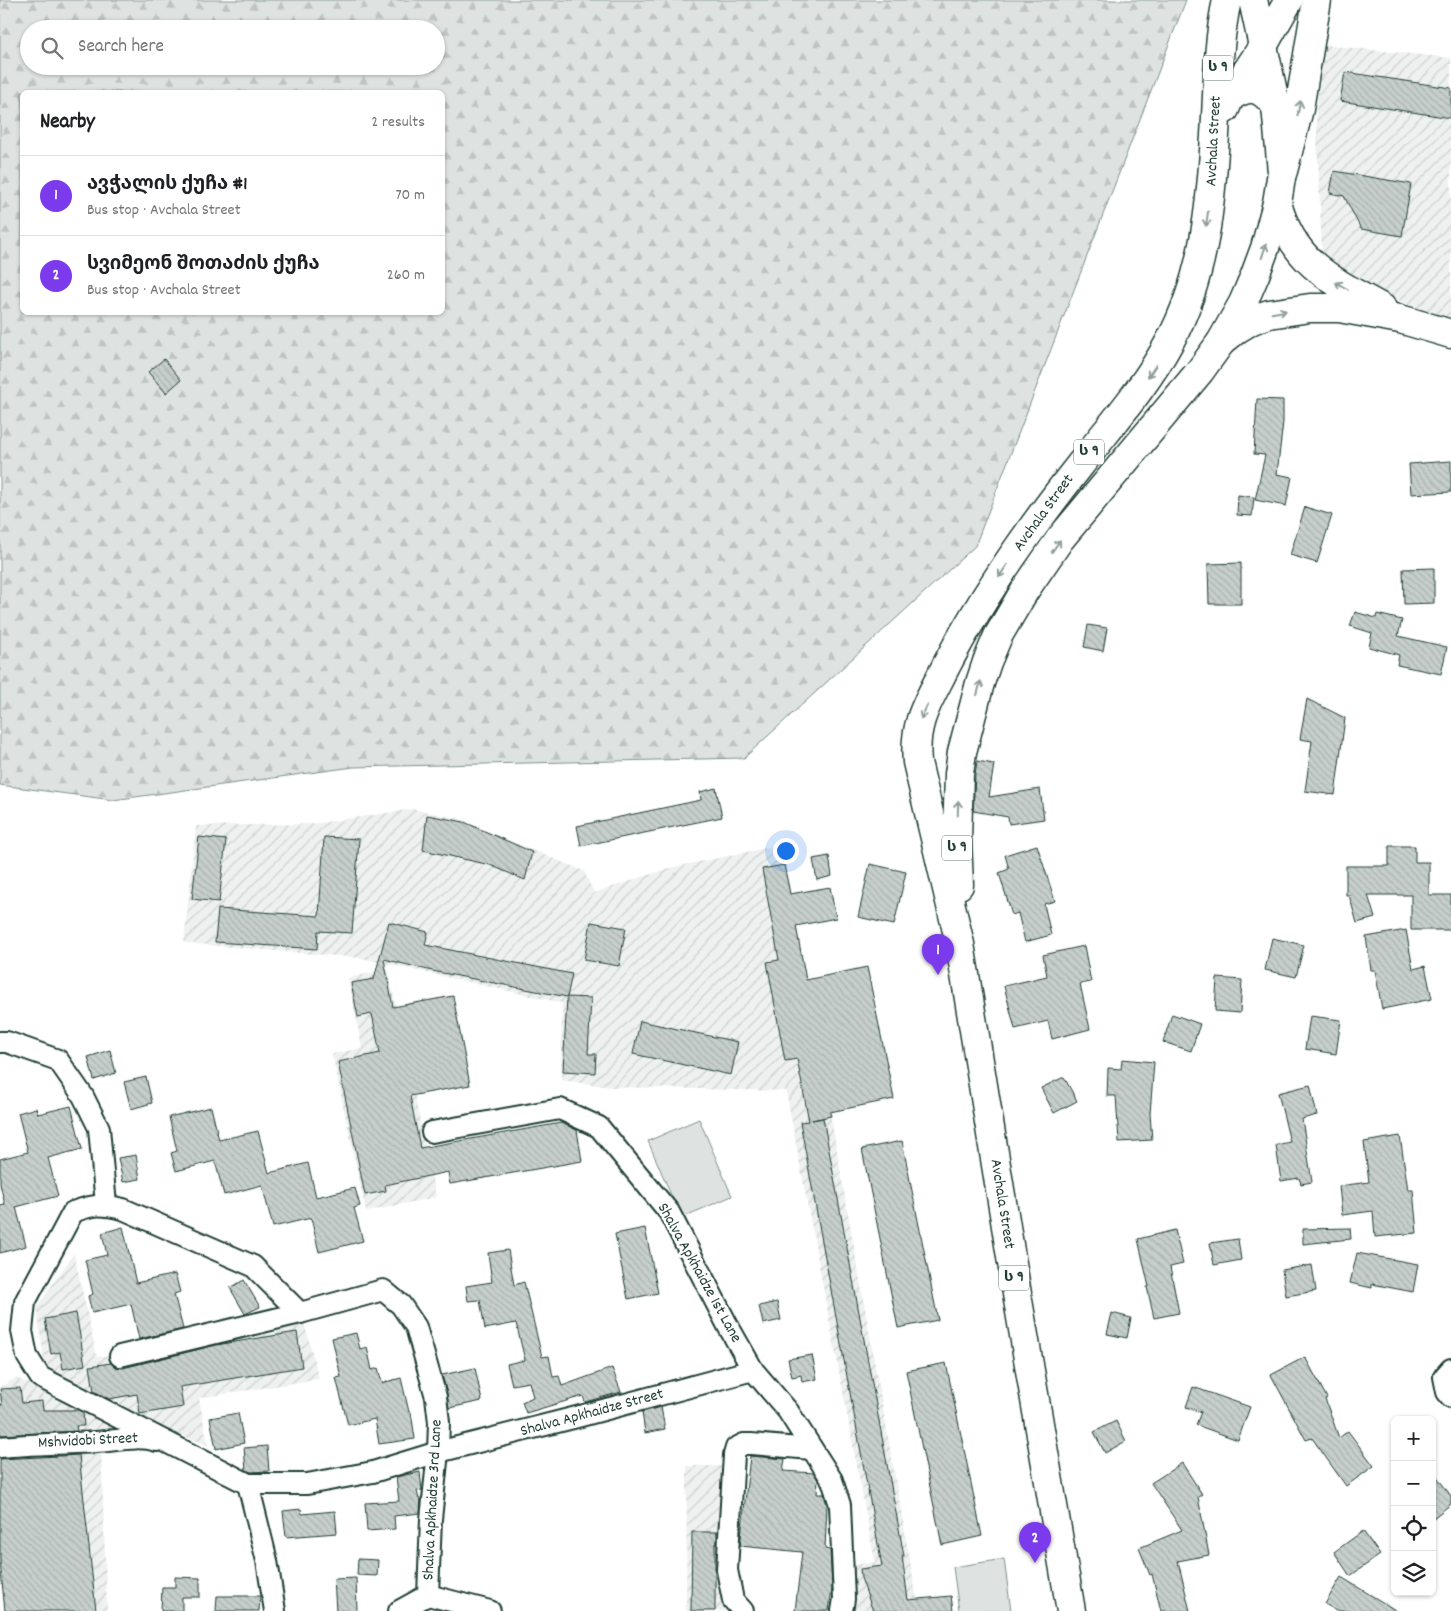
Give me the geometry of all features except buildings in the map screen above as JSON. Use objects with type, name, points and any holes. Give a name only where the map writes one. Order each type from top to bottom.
[{"type":"main road","name":"Avchala Street","points":[[1071,1611],[960,944],[917,762],[917,730],[921,716],[974,613],[1035,522],[1153,371],[1185,311],[1204,248],[1210,204],[1218,69],[1227,0]]},
{"type":"main road","name":"ს 9","points":[[1253,0],[1276,106],[1282,172]]},
{"type":"main road","points":[[1215,136],[1230,97],[1262,48],[1289,0]]},
{"type":"main road","points":[[1282,172],[1299,109],[1317,0]]},
{"type":"main road","points":[[1230,97],[1241,90],[1250,88],[1267,95],[1276,106]]},
{"type":"main road","name":"Avchala Street","points":[[960,944],[957,839],[959,774],[962,752],[987,662],[998,636],[1025,590],[1060,539],[1200,371],[1221,342],[1243,303],[1265,248],[1277,203],[1282,172]]},
{"type":"main road","points":[[1277,203],[1281,220],[1289,235],[1308,261],[1337,284],[1400,319]]},
{"type":"main road","points":[[1221,342],[1252,320],[1269,314],[1310,308],[1339,308],[1400,319],[1451,334]]},
{"type":"main road","points":[[916,751],[933,761],[954,758],[962,752]]},
{"type":"street","points":[[0,1042],[7,1042],[58,1060],[83,1096],[99,1128],[106,1206]]},
{"type":"street","name":"Shalva Apkhaidze 1st Lane","points":[[432,1132],[560,1109],[599,1127],[669,1212],[753,1370]]},
{"type":"street","points":[[175,1447],[40,1377],[27,1356],[22,1331],[25,1302],[73,1212],[92,1205],[123,1208],[252,1266],[300,1313]]},
{"type":"street","name":"Shalva Apkhaidze 3rd Lane","points":[[300,1313],[383,1290],[401,1305],[416,1327],[436,1396],[439,1422],[431,1518],[428,1595]]},
{"type":"street","points":[[120,1356],[300,1313]]},
{"type":"street","points":[[753,1370],[788,1411],[832,1480],[840,1505],[844,1598],[842,1611]]},
{"type":"street","name":"Shalva Apkhaidze Street","points":[[175,1447],[248,1484],[307,1484],[373,1472],[438,1452],[753,1370]]},
{"type":"street","points":[[1451,1370],[1444,1377],[1447,1392],[1451,1397]]},
{"type":"street","name":"Mshvidobi Street","points":[[0,1447],[37,1443],[95,1442],[146,1438],[175,1447]]},
{"type":"street","points":[[743,1611],[732,1600],[727,1570],[736,1448],[744,1444],[812,1449]]},
{"type":"street","points":[[248,1484],[267,1562],[275,1611]]},
{"type":"street","points":[[399,1611],[428,1595],[490,1611]]},
{"type":"shaded area","points":[[1324,45],[1451,58],[1451,321],[1428,314],[1390,296],[1322,256],[1316,111]]},
{"type":"shaded area","points":[[413,809],[461,819],[584,871],[594,893],[670,868],[782,843],[919,1611],[847,1611],[852,1565],[875,1562],[786,1091],[610,1087],[561,1080],[562,1003],[361,958],[184,943],[196,826],[312,824]]},
{"type":"shaded area","points":[[388,969],[436,1197],[366,1212],[332,1054],[362,1048],[348,978]]},
{"type":"shaded area","points":[[74,1253],[97,1357],[304,1322],[319,1379],[199,1398],[208,1445],[92,1402],[45,1369],[37,1307]]},
{"type":"shaded area","points":[[16,1378],[101,1415],[117,1436],[0,1445],[0,1387]]},
{"type":"shaded area","points":[[101,1446],[107,1611],[47,1611],[34,1452]]},
{"type":"shaded area","points":[[687,1466],[721,1466],[724,1601],[736,1611],[686,1611]]},
{"type":"green space","points":[[0,0],[1186,0],[975,546],[744,758],[353,767],[113,800],[0,785]]},
{"type":"green space","points":[[699,1119],[732,1196],[681,1218],[648,1141]]},
{"type":"green space","points":[[1004,1559],[1011,1611],[959,1611],[953,1567]]},
{"type":"place","name":"ავჭალის ქუჩა #1","points":[[938,975]]},
{"type":"place","name":"სვიმეონ შოთაძის ქუჩა","points":[[1035,1563]]}]
